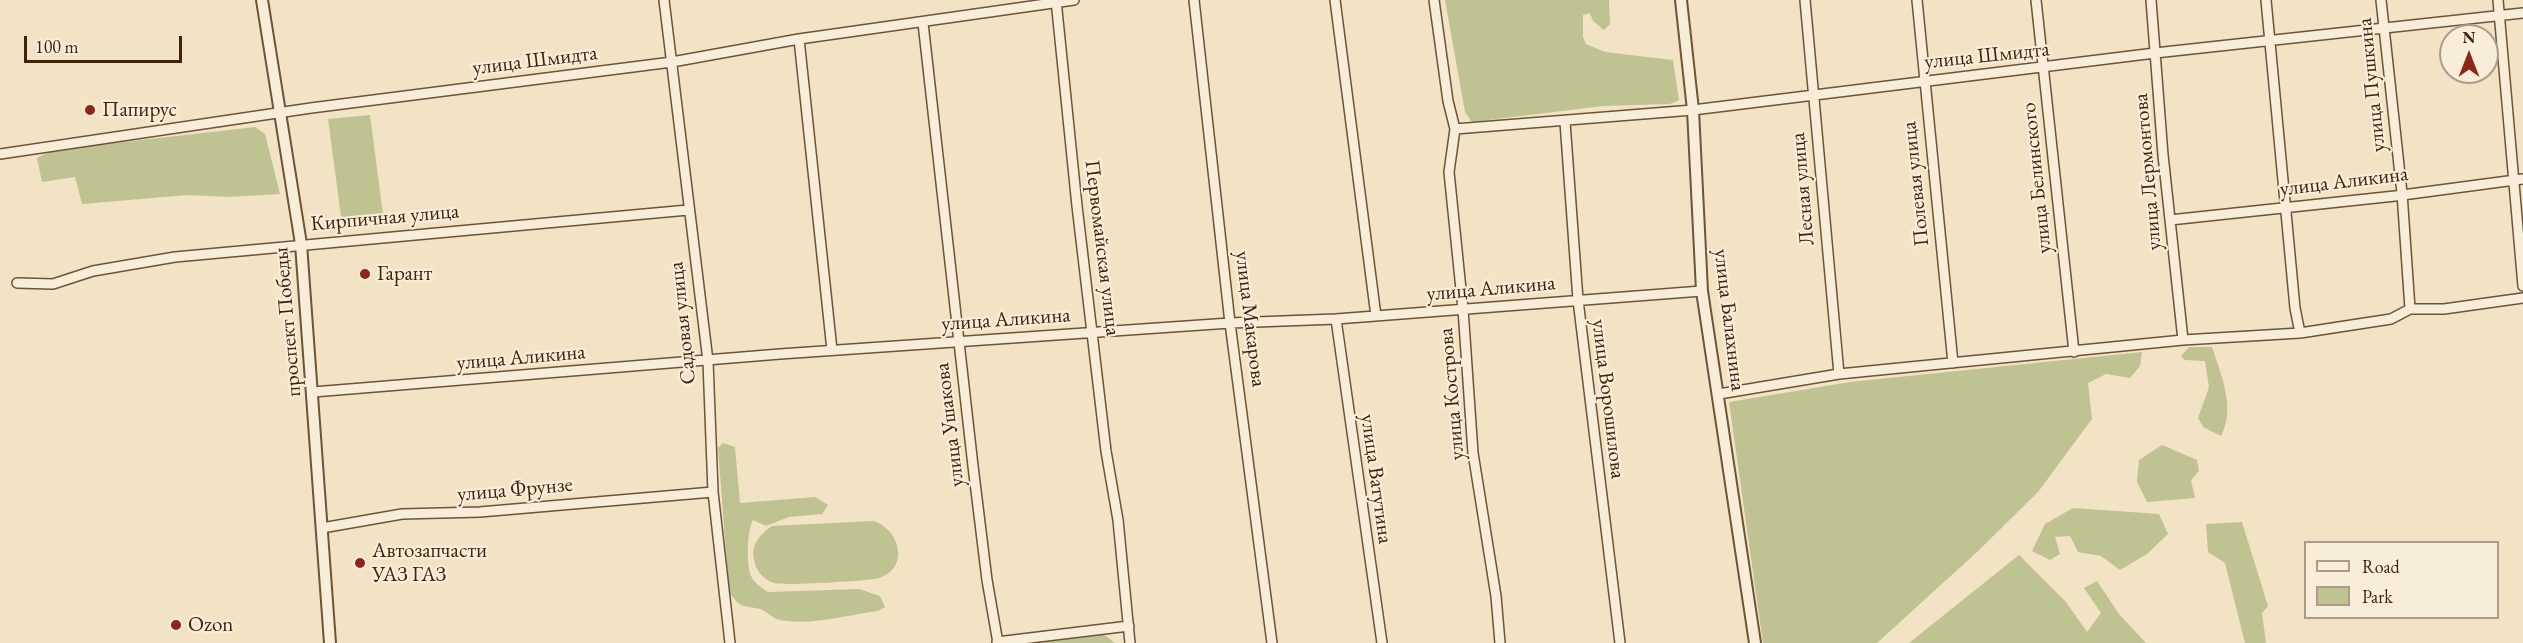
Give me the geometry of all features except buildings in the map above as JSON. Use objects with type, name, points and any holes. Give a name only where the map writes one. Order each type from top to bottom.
[{"type":"street","name":"проспект Победы","points":[[262,0],[301,244],[330,643]]},
{"type":"street","name":"Садовая улица","points":[[664,0],[708,361],[713,492],[730,641]]},
{"type":"street","name":"улица Шмидта","points":[[0,154],[281,113],[672,62],[799,39],[1074,0]]},
{"type":"street","name":"улица Макарова","points":[[1194,0],[1230,323],[1272,643]]},
{"type":"street","points":[[1335,0],[1376,316]]},
{"type":"street","name":"улица Кострова","points":[[1434,0],[1448,101],[1455,129],[1449,172],[1463,309],[1473,453],[1496,596],[1500,643]]},
{"type":"street","name":"улица Балахнина","points":[[1681,0],[1693,110],[1702,291],[1755,643]]},
{"type":"street","name":"Лесная улица","points":[[1805,0],[1818,168],[1839,374]]},
{"type":"street","name":"Полевая улица","points":[[1917,0],[1953,363]]},
{"type":"street","name":"улица Белинского","points":[[2036,0],[2074,352]]},
{"type":"street","name":"улица Лермонтова","points":[[2151,0],[2183,340]]},
{"type":"street","points":[[2266,0],[2300,333]]},
{"type":"street","name":"улица Пушкина","points":[[2381,0],[2402,193],[2410,309]]},
{"type":"street","points":[[2498,0],[2519,180],[2523,286]]},
{"type":"street","name":"Первомайская улица","points":[[1056,1],[1077,206],[1130,643]]},
{"type":"street","name":"улица Шмидта","points":[[1455,129],[1693,110],[1814,93],[2044,68],[2155,53],[2523,13]]},
{"type":"street","name":"улица Ушакова","points":[[923,23],[958,342],[987,580],[998,643]]},
{"type":"street","points":[[799,39],[832,350]]},
{"type":"street","name":"улица Ворошилова","points":[[1564,122],[1578,300],[1620,643]]},
{"type":"street","name":"улица Аликина","points":[[2170,220],[2519,180]]},
{"type":"street","name":"Кирпичная улица","points":[[16,283],[53,284],[93,271],[175,257],[688,210]]},
{"type":"street","name":"улица Аликина","points":[[313,392],[832,350],[1230,323],[1336,319],[1702,291]]},
{"type":"street","points":[[1719,394],[1839,374],[2183,340],[2300,333],[2391,320],[2410,309],[2444,309],[2523,298]]},
{"type":"street","name":"улица Ватутина","points":[[1336,319],[1382,643]]},
{"type":"street","name":"улица Фрунзе","points":[[322,528],[402,513],[480,512],[713,492]]},
{"type":"street","points":[[998,643],[1129,626]]},
{"type":"street","points":[[718,643],[730,641]]},
{"type":"green space","points":[[1445,0],[1609,0],[1610,24],[1604,30],[1593,21],[1590,13],[1583,15],[1583,37],[1586,44],[1605,52],[1673,60],[1679,100],[1670,104],[1603,106],[1472,122],[1465,112]]},
{"type":"green space","points":[[370,115],[384,222],[342,224],[328,119]]},
{"type":"green space","points":[[255,127],[265,134],[280,194],[229,197],[188,195],[82,204],[75,177],[42,182],[37,158],[53,150]]},
{"type":"green space","points":[[2189,347],[2212,347],[2226,392],[2227,414],[2221,436],[2203,427],[2198,418],[2209,387],[2205,361],[2185,360],[2181,356]]},
{"type":"green space","points":[[2142,352],[2140,366],[2130,378],[2106,374],[2088,383],[2092,419],[2038,492],[1977,552],[1877,643],[1763,643],[1729,402],[1850,382]]},
{"type":"green space","points":[[723,443],[735,447],[740,503],[815,497],[828,505],[822,514],[789,517],[766,526],[753,520],[748,539],[748,555],[749,570],[756,583],[768,592],[859,589],[880,596],[885,607],[878,611],[804,622],[777,619],[763,610],[742,605],[736,601],[729,592],[718,448]]},
{"type":"green space","points":[[2162,445],[2197,460],[2199,471],[2191,480],[2195,498],[2147,502],[2137,482],[2139,460]]},
{"type":"green space","points":[[2073,508],[2159,514],[2168,534],[2147,554],[2120,570],[2101,556],[2078,552],[2070,536],[2055,537],[2060,554],[2050,560],[2032,551],[2045,524]]},
{"type":"green space","points":[[874,521],[890,532],[898,549],[895,566],[889,573],[879,578],[826,583],[774,583],[763,577],[755,564],[753,554],[755,544],[760,536],[772,526]]},
{"type":"green space","points":[[2242,522],[2268,606],[2262,613],[2266,643],[2245,643],[2225,563],[2208,552],[2206,524]]},
{"type":"green space","points":[[2019,555],[2066,602],[2087,632],[2101,613],[2084,588],[2097,581],[2119,614],[2146,643],[1909,643]]},
{"type":"green space","points":[[1102,633],[1115,643],[1022,643]]},
{"type":"place","name":"Папирус","points":[[90,110]]},
{"type":"place","name":"Гарант","points":[[365,274]]},
{"type":"place","name":"Автозапчасти УАЗ ГАЗ","points":[[360,563]]},
{"type":"place","name":"Ozon","points":[[176,625]]}]
